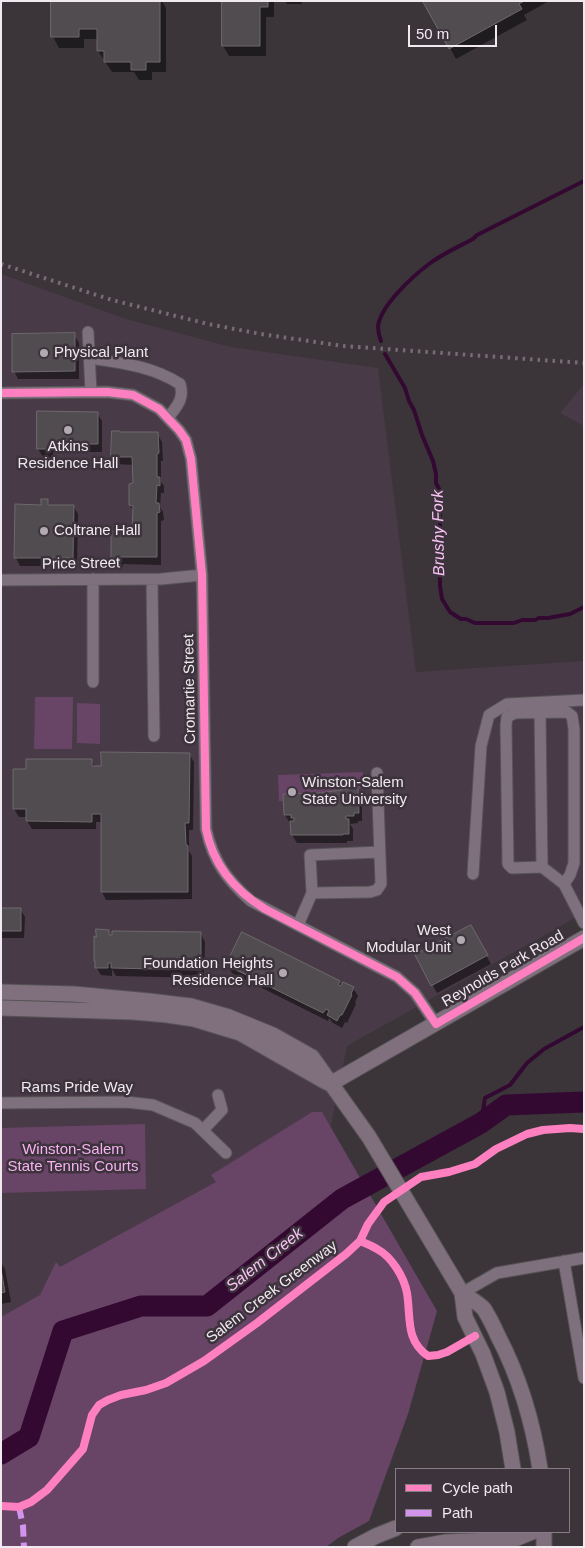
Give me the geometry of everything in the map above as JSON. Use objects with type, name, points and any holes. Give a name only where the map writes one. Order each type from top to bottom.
[{"type":"main road","name":"Reynolds Park Road","points":[[330,1084],[584,938]]},
{"type":"main road","points":[[1,992],[74,994],[191,1006],[229,1017],[273,1035],[312,1058],[369,1137],[462,1293],[483,1308],[512,1365],[532,1427],[540,1468]]},
{"type":"main road","points":[[1,1008],[133,1012],[194,1019],[240,1033],[330,1084]]},
{"type":"main road","points":[[462,1293],[465,1317],[487,1364],[503,1411],[513,1468]]},
{"type":"main road","points":[[355,1547],[395,1528]]},
{"type":"main road","points":[[418,1547],[446,1542],[515,1539],[530,1533]]},
{"type":"main road","points":[[544,1533],[544,1547]]},
{"type":"street","points":[[88,332],[91,392]]},
{"type":"street","points":[[89,358],[136,364],[180,384],[183,392],[180,401],[168,418]]},
{"type":"street","name":"Cromartie Street","points":[[1,393],[107,392],[133,395],[159,409],[186,440],[191,459],[202,575],[206,829],[209,844],[219,865],[235,886],[251,901],[397,977],[415,993],[436,1024]]},
{"type":"street","name":"Price Street","points":[[1,580],[157,579],[202,575]]},
{"type":"street","points":[[93,579],[93,682]]},
{"type":"street","points":[[154,736],[157,579]]},
{"type":"street","points":[[473,874],[481,746],[489,715],[507,704],[584,700]]},
{"type":"street","points":[[540,712],[542,867]]},
{"type":"street","points":[[564,884],[574,863],[574,729],[572,716],[567,712],[515,713],[507,717],[506,725],[508,864],[512,868],[542,867],[564,884],[584,923]]},
{"type":"street","points":[[312,893],[370,892],[377,890],[382,884],[377,773]]},
{"type":"street","points":[[298,925],[312,893],[310,854],[380,852]]},
{"type":"street","points":[[202,1130],[222,1110],[218,1095]]},
{"type":"street","name":"Rams Pride Way","points":[[1,1103],[126,1102],[153,1105],[195,1123],[226,1153]]},
{"type":"street","points":[[462,1293],[497,1273],[584,1258]]},
{"type":"street","points":[[564,1261],[584,1378]]},
{"type":"shaded area","name":"Winston-Salem State University","points":[[1,274],[126,319],[231,347],[378,368],[416,672],[584,661],[584,913],[347,1046],[329,1135],[1,1323]]},
{"type":"shaded area","points":[[584,384],[584,426],[560,413]]},
{"type":"green space","points":[[35,697],[73,697],[72,749],[34,749]]},
{"type":"green space","points":[[77,703],[100,704],[100,744],[77,743]]},
{"type":"green space","points":[[363,772],[364,788],[320,793],[284,794],[284,801],[279,801],[278,775]]},
{"type":"green space","points":[[312,1112],[322,1112],[437,1311],[408,1414],[369,1521],[326,1547],[1,1547],[1,1317],[40,1295],[56,1262],[60,1267],[216,1182],[211,1175]]},
{"type":"green space","name":"Winston-Salem State Tennis Courts","points":[[145,1124],[146,1189],[1,1193],[1,1128]]},
{"type":"building","points":[[51,1],[160,1],[160,62],[146,62],[146,70],[131,70],[131,62],[104,62],[104,51],[97,51],[97,29],[79,29],[79,37],[51,37]]},
{"type":"building","points":[[222,1],[268,1],[268,7],[260,7],[260,46],[222,46]]},
{"type":"building","points":[[424,1],[524,1],[519,4],[522,9],[449,49]]},
{"type":"building","name":"Physical Plant","points":[[75,333],[75,371],[12,372],[12,334]]},
{"type":"building","name":"Atkins Residence Hall","points":[[37,411],[98,412],[98,444],[50,444],[50,449],[37,449]]},
{"type":"building","points":[[112,431],[158,432],[157,477],[160,477],[160,486],[157,485],[156,503],[159,503],[160,512],[157,513],[157,557],[119,557],[120,559],[111,560],[111,531],[132,532],[133,506],[129,505],[129,484],[133,483],[132,457],[111,457]]},
{"type":"building","name":"Coltrane Hall","points":[[41,499],[48,499],[48,505],[74,505],[73,558],[14,558],[15,504],[41,505]]},
{"type":"building","points":[[101,752],[190,753],[189,823],[185,823],[186,844],[188,846],[188,892],[101,892],[101,814],[92,814],[92,822],[26,821],[26,809],[13,809],[13,769],[26,769],[26,759],[92,759],[92,766],[101,766]]},
{"type":"building","points":[[358,788],[359,813],[354,813],[354,816],[346,816],[346,819],[349,819],[349,834],[291,835],[290,821],[294,821],[294,818],[291,818],[291,815],[284,815],[283,794],[320,793]]},
{"type":"building","points":[[1,908],[21,908],[21,931],[1,931]]},
{"type":"building","name":"West Modular Unit","points":[[471,925],[488,955],[431,986],[415,955]]},
{"type":"building","name":"Foundation Heights Residence Hall","points":[[96,929],[109,930],[109,935],[112,935],[112,931],[201,932],[201,970],[111,968],[111,963],[108,963],[108,968],[95,968],[94,936],[96,937]]},
{"type":"building","name":"Foundation Heights Residence Hall","points":[[242,932],[340,981],[338,985],[340,986],[343,982],[354,987],[342,1015],[340,1015],[337,1021],[327,1015],[329,1011],[326,1009],[323,1013],[226,965]]},
{"type":"building","points":[[1,1269],[5,1292],[1,1293]]},
{"type":"waterway","name":"Brushy Fork","points":[[381,341],[378,326],[385,309],[391,300],[422,269],[477,235],[584,181]]},
{"type":"waterway","name":"Brushy Fork","points":[[385,354],[405,388],[433,461],[436,483],[440,491],[440,586],[442,599],[450,612],[461,619],[475,623],[514,623],[522,620],[535,620],[570,614],[584,607]]},
{"type":"waterway","name":"Brushy Fork","points":[[481,1123],[485,1098],[510,1085],[527,1063],[544,1049],[584,1027]]},
{"type":"waterway","name":"Salem Creek","points":[[1,1454],[29,1437],[63,1331],[141,1306],[207,1306],[342,1199],[481,1123],[506,1105],[584,1102]]},
{"type":"railway","points":[[1,264],[112,300],[208,324],[261,334],[343,346],[584,363]]},
{"type":"marked path","points":[[19,1507],[23,1526],[24,1547]]},
{"type":"cycle path","points":[[1,393],[107,392],[133,395],[159,409],[186,440],[191,459],[202,575],[206,829],[209,842],[220,865],[226,875],[244,894],[265,909],[397,977],[415,993],[436,1024],[584,938]]},
{"type":"cycle path","name":"Salem Creek Greenway","points":[[1,1506],[19,1507],[31,1502],[47,1490],[83,1449],[92,1415],[99,1405],[121,1395],[146,1390],[166,1383],[204,1361],[257,1323],[346,1254],[360,1241],[368,1224],[384,1202],[421,1177],[449,1172],[475,1164],[496,1149],[527,1134],[543,1130],[584,1129]]},
{"type":"cycle path","points":[[360,1241],[388,1257],[400,1274],[407,1293],[412,1335],[421,1350],[428,1356],[447,1352],[475,1336]]},
{"type":"place","name":"Physical Plant","points":[[44,353]]},
{"type":"place","name":"Atkins Residence Hall","points":[[68,430]]},
{"type":"place","name":"Coltrane Hall","points":[[44,531]]},
{"type":"place","name":"Winston-Salem State University","points":[[292,792]]},
{"type":"place","name":"West Modular Unit","points":[[461,940]]},
{"type":"place","name":"Foundation Heights Residence Hall","points":[[283,973]]}]
